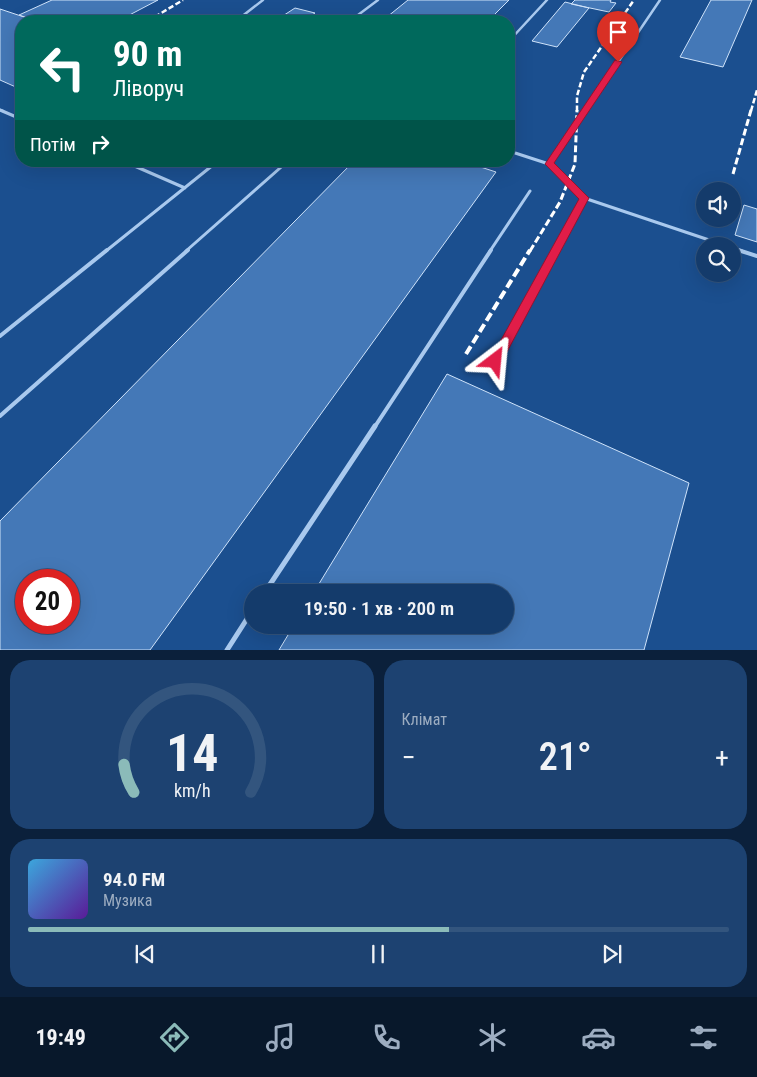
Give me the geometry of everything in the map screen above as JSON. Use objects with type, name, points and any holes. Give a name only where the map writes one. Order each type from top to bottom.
[{"type":"lane","points":[[244,15],[263,0]]},
{"type":"lane","points":[[358,15],[378,0]]},
{"type":"lane","points":[[515,35],[548,0]]},
{"type":"lane","points":[[549,164],[660,0]]},
{"type":"lane","points":[[0,110],[15,116]]},
{"type":"lane","points":[[515,153],[549,164],[584,198],[700,237]]},
{"type":"lane","points":[[137,167],[185,188]]},
{"type":"lane","points":[[0,336],[211,167]]},
{"type":"lane","points":[[0,416],[281,167]]},
{"type":"lane","points":[[270,584],[530,190]]},
{"type":"lane","points":[[495,361],[584,198]]},
{"type":"lane","points":[[741,251],[757,256]]},
{"type":"lane","points":[[227,650],[244,623]]},
{"type":"building","points":[[52,0],[158,0],[129,15],[19,15]]},
{"type":"building","points":[[408,0],[509,0],[494,15],[389,15]]},
{"type":"building","points":[[575,0],[611,0],[610,2],[616,3],[609,12],[571,4]]},
{"type":"building","points":[[711,0],[752,0],[723,67],[680,57]]},
{"type":"building","points":[[565,2],[589,8],[557,47],[532,41]]},
{"type":"building","points":[[295,8],[315,13],[312,15],[284,15]]},
{"type":"building","points":[[0,9],[18,15],[15,15],[15,87],[0,80]]},
{"type":"building","points":[[348,167],[481,167],[496,172],[150,650],[0,650],[0,521]]},
{"type":"building","points":[[744,205],[757,209],[757,242],[735,235],[737,227],[741,227],[741,215]]},
{"type":"building","points":[[447,374],[689,483],[644,650],[279,650],[289,634],[514,634],[514,584],[319,584]]},
{"type":"railway","points":[[158,15],[183,0]]},
{"type":"railway","points":[[577,110],[577,96],[584,72],[634,0]]},
{"type":"railway","points":[[751,111],[757,90]]},
{"type":"railway","points":[[530,251],[560,202],[575,164],[577,110]]},
{"type":"railway","points":[[733,174],[751,110]]},
{"type":"railway","points":[[466,354],[530,250]]},
{"type":"route","points":[[495,361],[584,198],[549,164],[618,62]]}]
